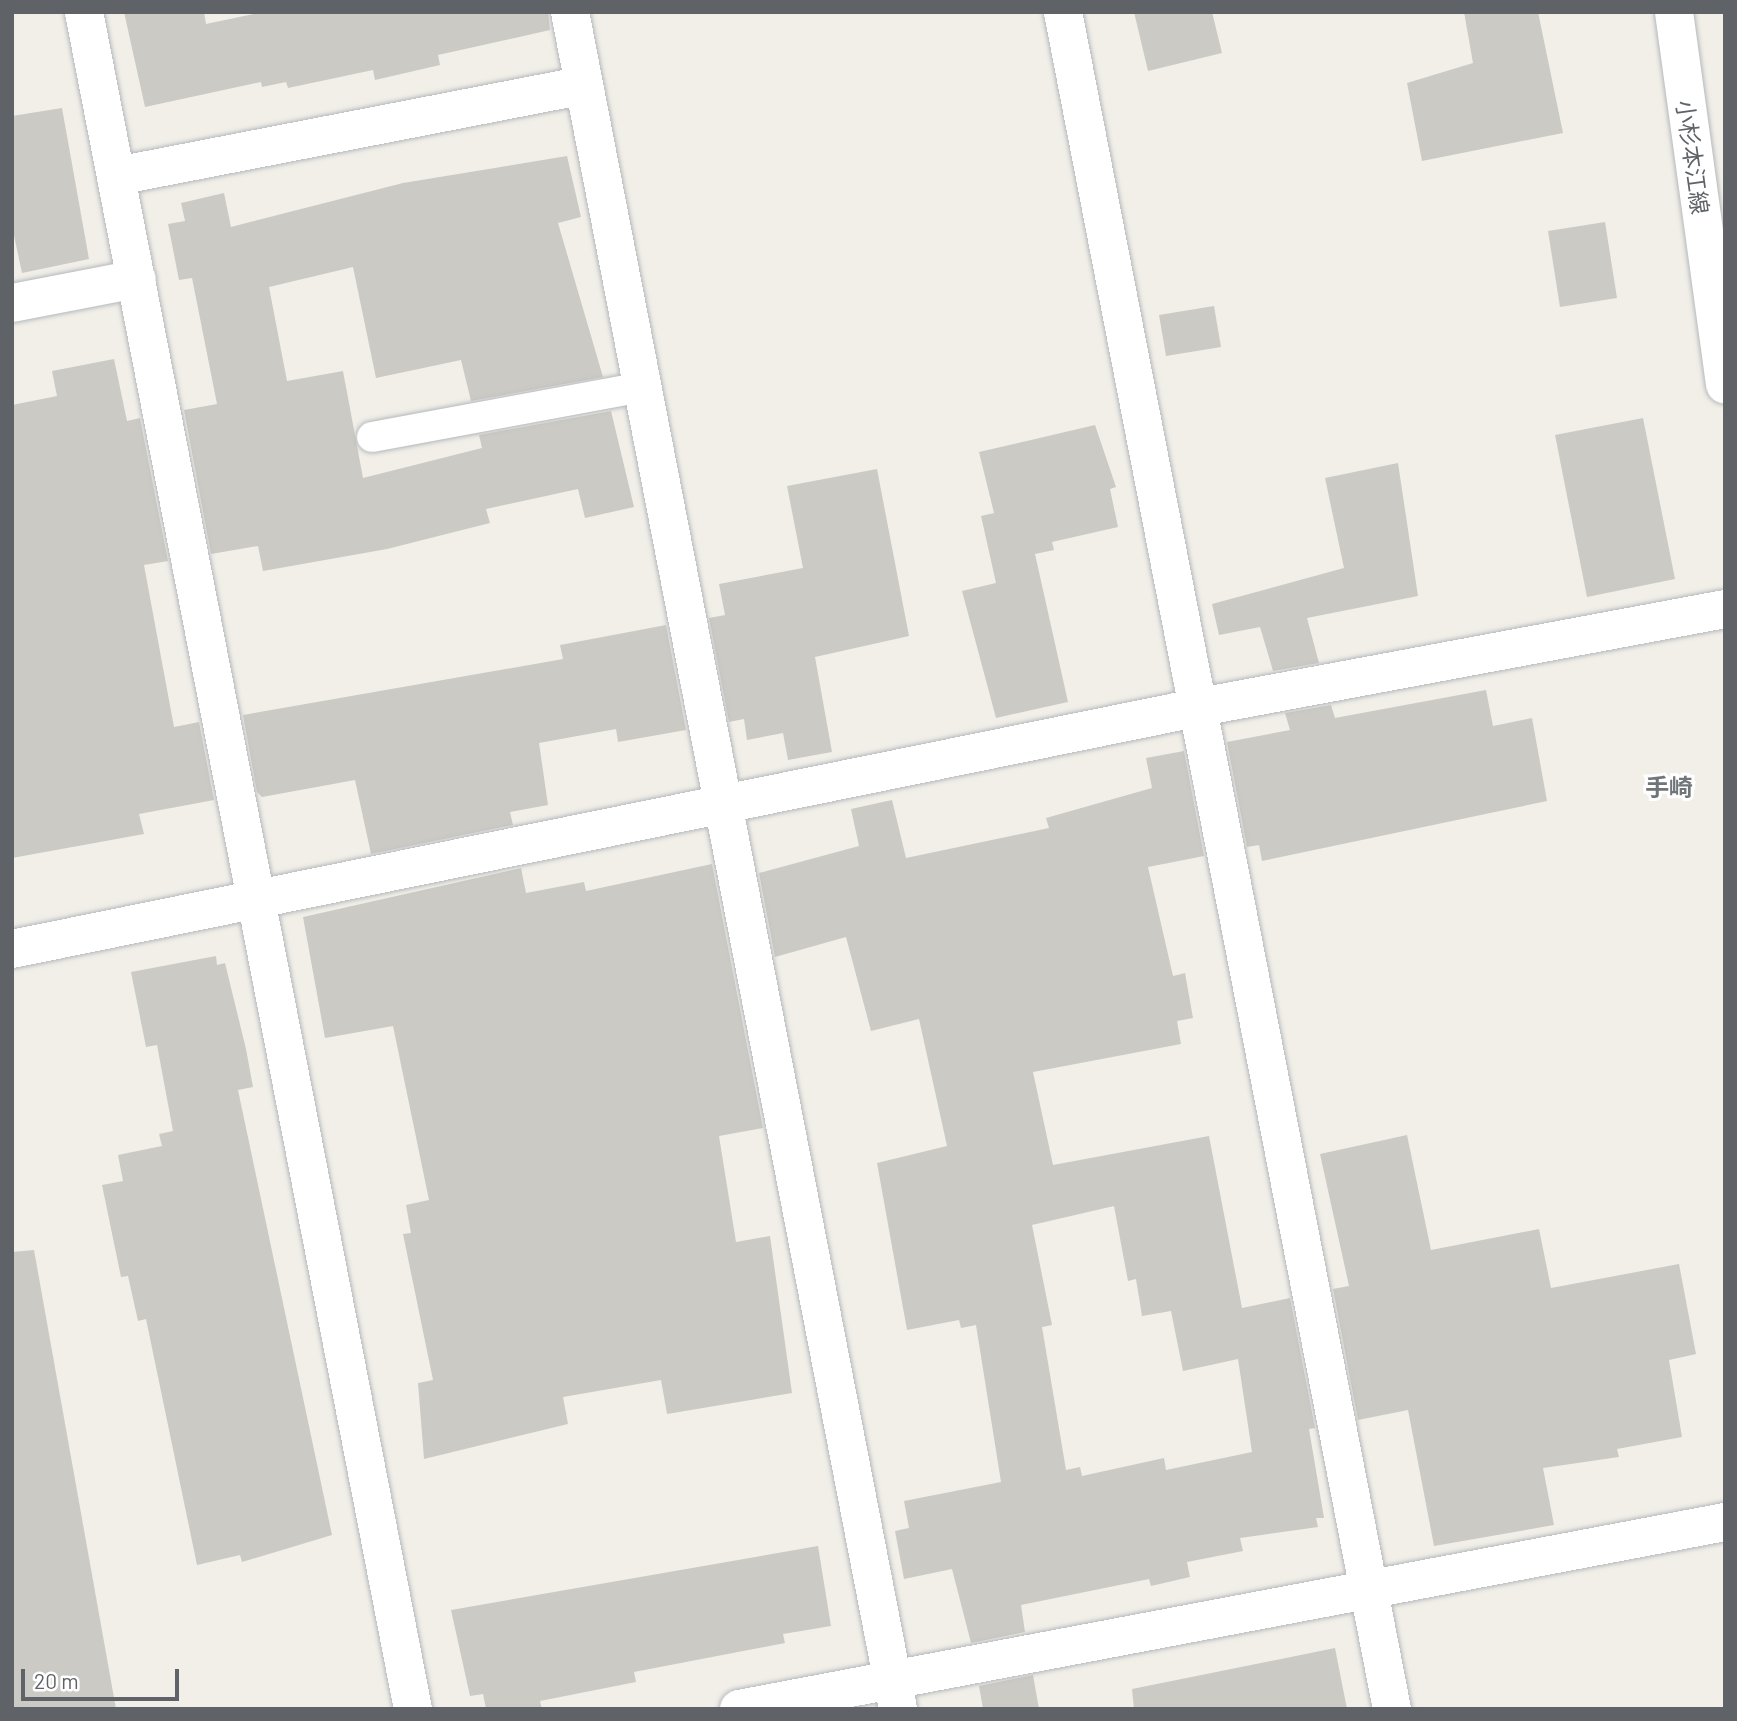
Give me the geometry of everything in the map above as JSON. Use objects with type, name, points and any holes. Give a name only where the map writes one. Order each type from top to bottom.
[{"type":"street","points":[[84,12],[254,900],[413,1709]]},
{"type":"street","points":[[570,12],[895,1693]]},
{"type":"street","points":[[1063,12],[1195,708],[1392,1709]]},
{"type":"street","name":"小杉本江線","points":[[1674,12],[1725,385]]},
{"type":"street","points":[[117,176],[584,85]]},
{"type":"street","points":[[12,303],[137,279]]},
{"type":"street","points":[[12,949],[1195,708],[1725,609]]},
{"type":"street","points":[[738,1709],[895,1693],[1369,1593],[1725,1522]]},
{"type":"lane","points":[[372,437],[642,387]]},
{"type":"building","points":[[124,12],[204,12],[206,24],[263,12],[548,12],[550,30],[438,55],[440,65],[375,80],[373,70],[288,88],[286,82],[262,87],[261,82],[145,107]]},
{"type":"building","points":[[1134,12],[1212,12],[1222,53],[1148,71]]},
{"type":"building","points":[[1464,12],[1538,12],[1563,133],[1422,161],[1407,83],[1473,63]]},
{"type":"building","points":[[62,108],[89,259],[22,273],[12,226],[12,116]]},
{"type":"building","points":[[567,156],[581,217],[558,223],[603,377],[471,401],[461,360],[376,378],[353,267],[269,287],[287,381],[343,371],[363,478],[482,448],[479,435],[611,411],[634,507],[585,518],[578,489],[486,509],[490,523],[387,549],[263,571],[258,546],[211,554],[184,410],[217,404],[192,278],[179,280],[168,224],[185,221],[181,203],[224,193],[231,227],[403,183]]},
{"type":"building","points":[[1605,222],[1617,298],[1560,307],[1548,231]]},
{"type":"building","points":[[1214,306],[1221,347],[1166,356],[1159,315]]},
{"type":"building","points":[[114,359],[127,421],[140,418],[168,561],[144,565],[174,727],[199,722],[214,800],[139,814],[144,834],[12,858],[12,405],[57,396],[52,371]]},
{"type":"building","points":[[1643,418],[1675,579],[1587,597],[1555,435]]},
{"type":"building","points":[[1095,425],[1116,487],[1110,489],[1118,527],[1052,542],[1054,550],[1035,554],[1068,702],[996,718],[962,591],[996,583],[981,516],[994,513],[979,452]]},
{"type":"building","points":[[1398,463],[1418,596],[1307,618],[1319,663],[1273,671],[1260,627],[1219,635],[1212,604],[1344,568],[1325,478]]},
{"type":"building","points":[[877,469],[909,636],[815,657],[832,752],[788,760],[783,733],[747,740],[744,719],[729,722],[709,618],[725,615],[719,584],[803,568],[787,486]]},
{"type":"building","points":[[666,625],[686,730],[618,742],[616,729],[539,743],[548,805],[510,812],[513,825],[371,854],[355,780],[262,797],[257,792],[243,715],[563,659],[560,645]]},
{"type":"building","points":[[1486,690],[1493,726],[1532,718],[1547,801],[1262,861],[1259,845],[1247,847],[1227,742],[1290,730],[1285,713],[1331,705],[1335,718]]},
{"type":"building","points":[[1184,751],[1204,856],[1148,867],[1173,976],[1185,973],[1193,1018],[1177,1021],[1181,1044],[1033,1072],[1053,1165],[1209,1136],[1242,1308],[1290,1298],[1315,1428],[1309,1429],[1324,1518],[1316,1518],[1318,1527],[1240,1538],[1243,1551],[1187,1562],[1190,1577],[1151,1586],[1149,1579],[1021,1605],[1025,1632],[971,1643],[952,1569],[904,1579],[895,1531],[909,1528],[904,1501],[1001,1482],[976,1325],[961,1328],[959,1320],[907,1330],[877,1163],[947,1146],[919,1019],[871,1031],[846,937],[775,957],[759,873],[859,846],[851,809],[892,800],[906,858],[1049,828],[1046,818],[1152,788],[1146,758]],"holes":[[[1114,1206],[1128,1281],[1136,1279],[1142,1316],[1171,1311],[1183,1371],[1238,1359],[1252,1452],[1166,1470],[1164,1458],[1082,1476],[1080,1467],[1066,1470],[1042,1327],[1052,1325],[1032,1225]]]},
{"type":"building","points":[[712,864],[763,1128],[719,1136],[736,1242],[770,1236],[792,1393],[667,1414],[661,1380],[563,1397],[568,1424],[424,1459],[418,1383],[433,1380],[403,1234],[411,1233],[406,1205],[429,1200],[393,1026],[325,1038],[303,917],[521,868],[526,893],[584,882],[586,891]]},
{"type":"building","points":[[216,956],[217,965],[225,963],[246,1049],[253,1087],[238,1090],[332,1535],[242,1562],[240,1555],[197,1565],[146,1319],[138,1321],[128,1276],[121,1277],[102,1185],[123,1181],[118,1155],[162,1146],[159,1134],[173,1131],[157,1045],[146,1047],[131,972]]},
{"type":"building","points":[[1407,1135],[1431,1250],[1539,1229],[1551,1288],[1679,1264],[1696,1354],[1669,1360],[1682,1437],[1617,1449],[1619,1457],[1543,1468],[1554,1525],[1434,1546],[1408,1410],[1358,1420],[1333,1289],[1349,1286],[1320,1154]]},
{"type":"building","points":[[34,1250],[116,1709],[12,1709],[12,1252]]},
{"type":"building","points":[[818,1546],[831,1626],[783,1634],[785,1643],[634,1672],[636,1682],[540,1701],[542,1709],[486,1709],[483,1694],[470,1696],[451,1610]]},
{"type":"building","points":[[1335,1648],[1347,1709],[1134,1709],[1132,1689]]},
{"type":"building","points":[[1033,1675],[1039,1709],[983,1709],[979,1686]]},
{"type":"district","name":"手崎","points":[[1669,787]]}]
